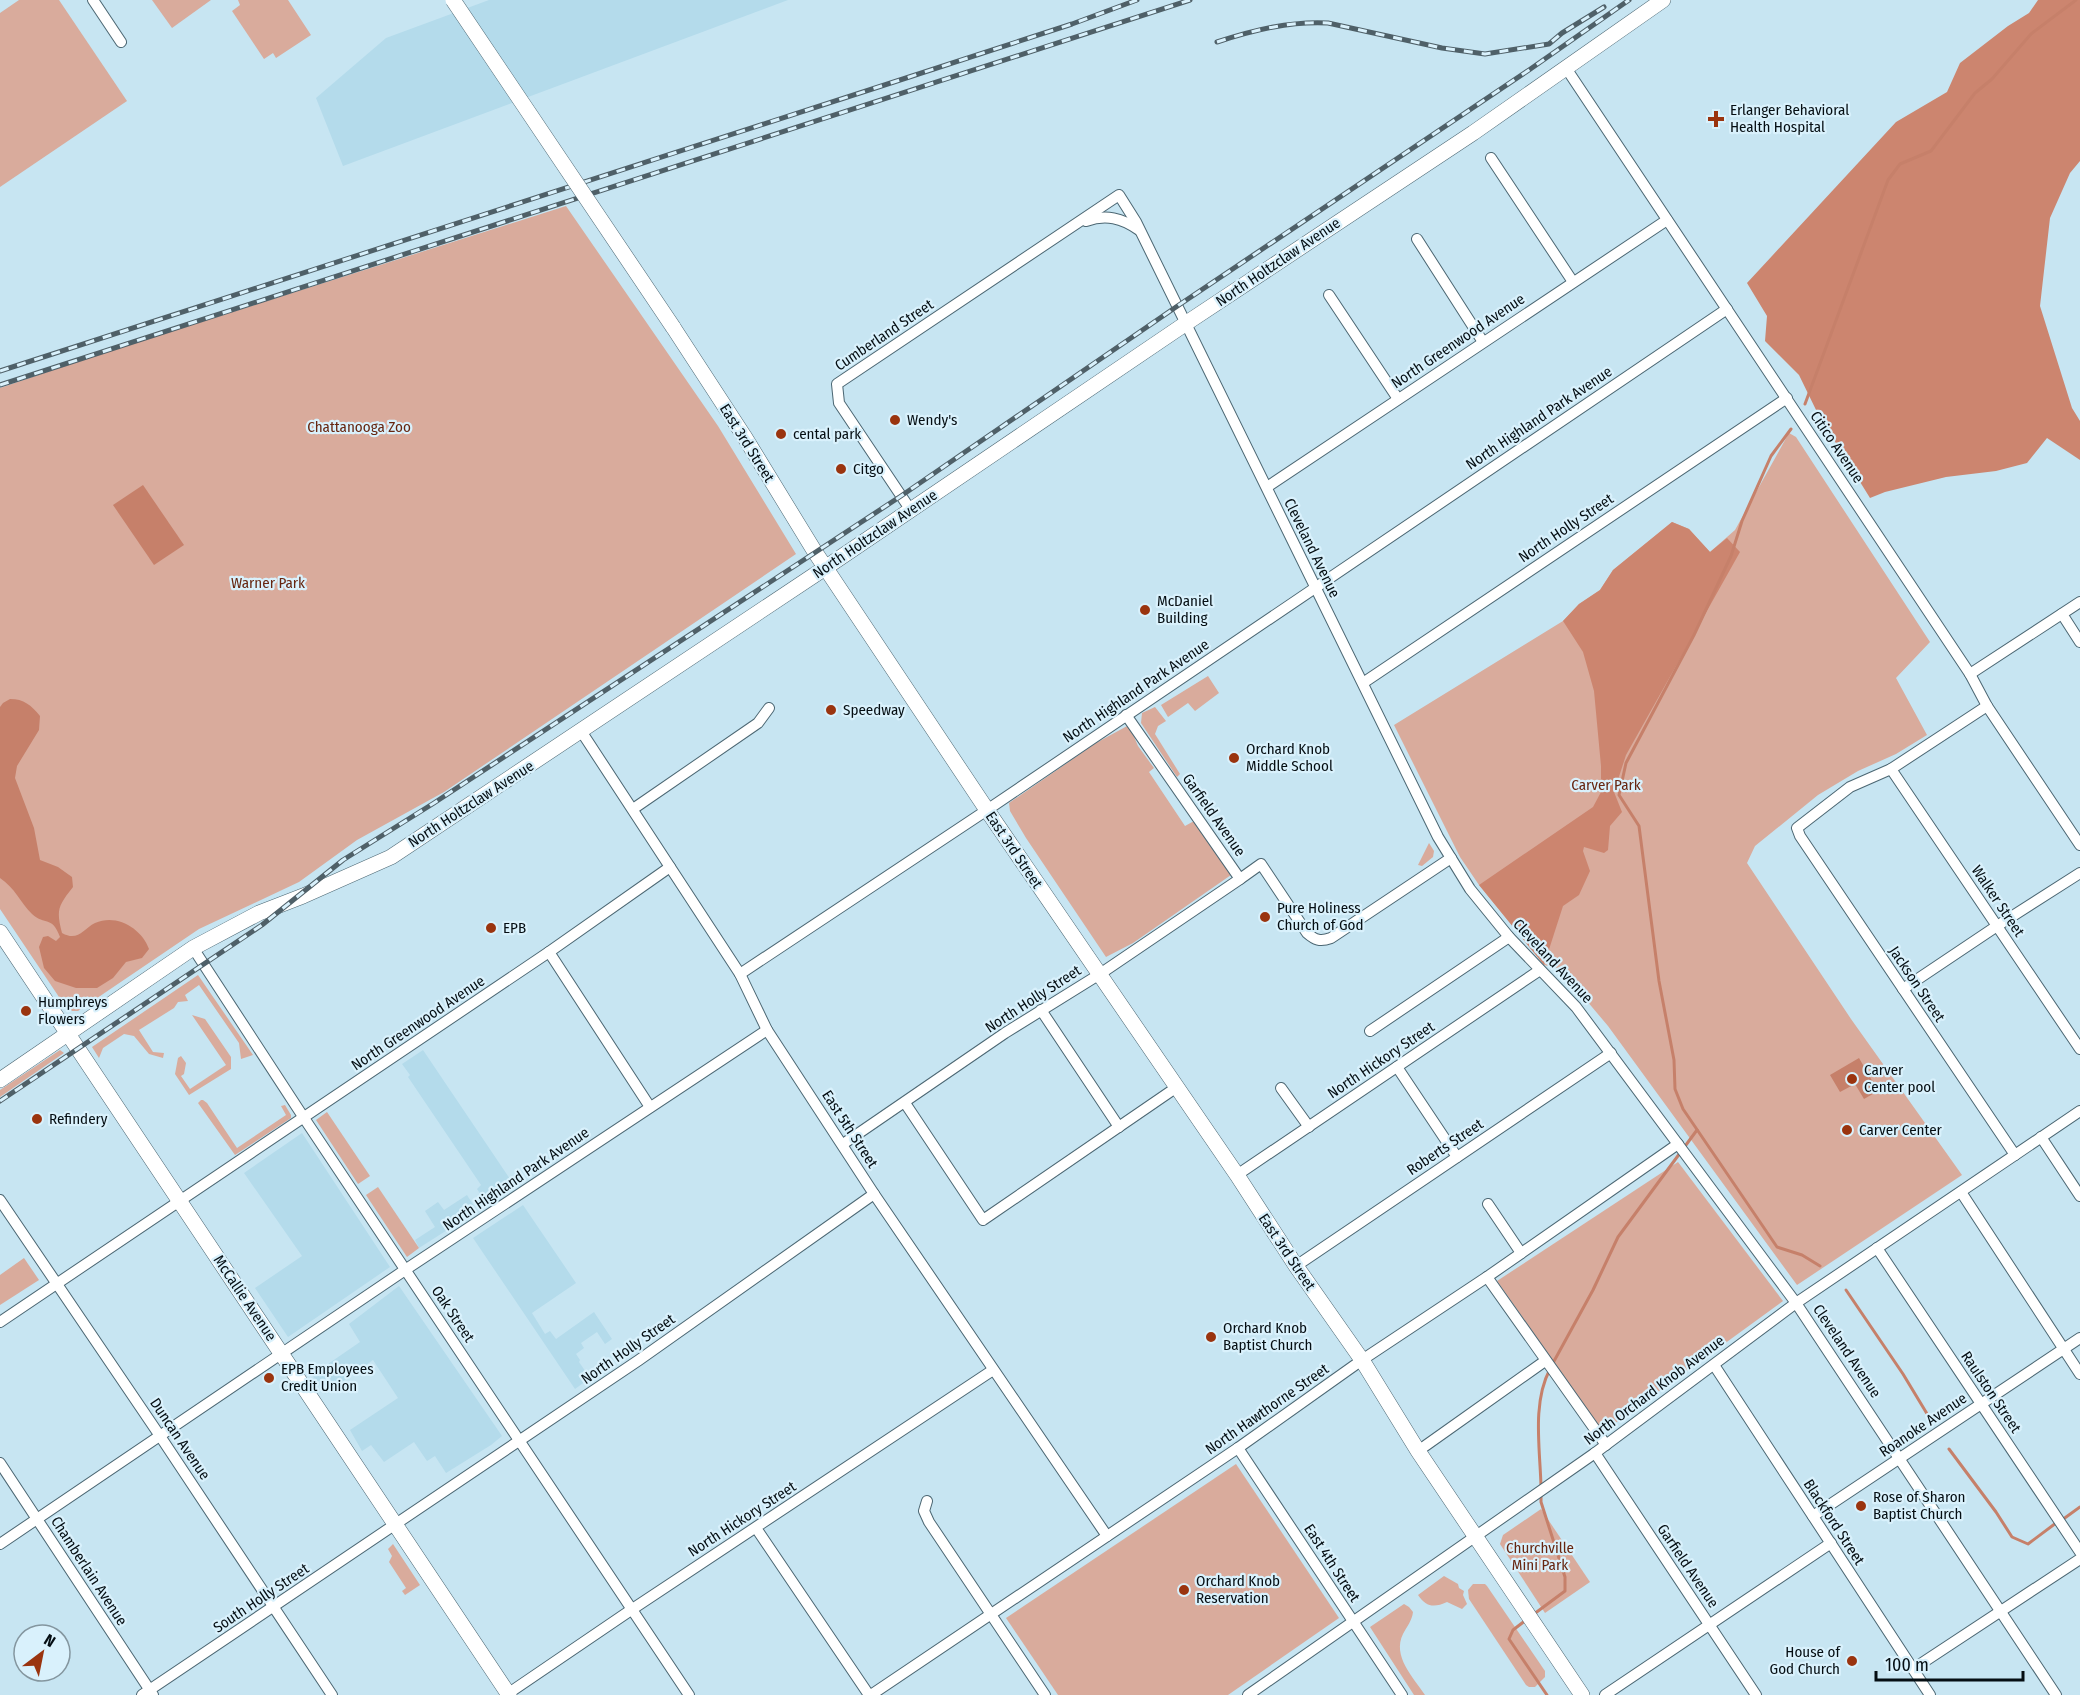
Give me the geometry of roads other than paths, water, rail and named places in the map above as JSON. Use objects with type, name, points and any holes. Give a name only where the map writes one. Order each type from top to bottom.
[{"type":"main road","name":"East 3rd Street","points":[[453,0],[673,327],[744,436],[825,568],[987,810],[1237,1175],[1296,1266],[1362,1360],[1418,1451],[1582,1695]]},
{"type":"main road","name":"North Holtzclaw Avenue","points":[[0,1080],[193,948],[258,913],[303,896],[390,857],[1473,133],[1663,0]]},
{"type":"main road","name":"McCallie Avenue","points":[[0,932],[508,1695]]},
{"type":"street","points":[[93,0],[121,42]]},
{"type":"street","name":"Citico Avenue","points":[[1566,68],[1970,674],[1987,706],[2080,844]]},
{"type":"street","points":[[1491,158],[1573,282]]},
{"type":"street","name":"Cleveland Avenue","points":[[1119,195],[1140,231],[1267,487],[1314,588],[1450,858],[1470,889],[1509,937],[1576,1007],[1797,1303],[2056,1695]]},
{"type":"street","name":"Cumberland Street","points":[[910,509],[840,403],[837,384],[1119,195]]},
{"type":"street","name":"Cumberland Street","points":[[1070,228],[1097,217],[1109,217],[1123,220],[1140,231]]},
{"type":"street","name":"North Greenwood Avenue","points":[[1267,487],[1667,220]]},
{"type":"street","points":[[1417,239],[1483,342]]},
{"type":"street","points":[[1329,295],[1398,399]]},
{"type":"street","name":"North Highland Park Avenue","points":[[740,974],[987,810],[1727,309]]},
{"type":"street","name":"North Holly Street","points":[[1363,683],[1787,398]]},
{"type":"street","points":[[1970,674],[2080,602]]},
{"type":"street","points":[[2062,614],[2080,642]]},
{"type":"street","points":[[1891,770],[1987,706]]},
{"type":"street","points":[[633,809],[758,723],[769,708]]},
{"type":"street","name":"Garfield Avenue","points":[[1126,715],[1240,879],[1261,864],[1307,933],[1314,939],[1322,941],[1331,938],[1450,858]]},
{"type":"street","name":"East 5th Street","points":[[581,731],[740,974],[767,1030],[874,1194],[1107,1536]]},
{"type":"street","name":"Jackson Street","points":[[1891,770],[1850,787],[1797,828],[1800,836],[2014,1155]]},
{"type":"street","name":"Walker Street","points":[[1891,770],[2080,1049]]},
{"type":"street","name":"North Greenwood Avenue","points":[[0,1322],[549,952],[670,867]]},
{"type":"street","points":[[1903,989],[2080,873]]},
{"type":"street","name":"North Holly Street","points":[[843,1144],[1240,879]]},
{"type":"street","points":[[1370,1031],[1509,937]]},
{"type":"street","name":"Oak Street","points":[[193,948],[689,1695]]},
{"type":"street","points":[[549,952],[650,1107]]},
{"type":"street","name":"North Hickory Street","points":[[1237,1175],[1540,970]]},
{"type":"street","points":[[1041,1010],[1119,1127]]},
{"type":"street","name":"North Highland Park Avenue","points":[[0,1544],[405,1270],[767,1030]]},
{"type":"street","name":"Roberts Street","points":[[1296,1266],[1611,1053]]},
{"type":"street","points":[[1397,1067],[1457,1157]]},
{"type":"street","points":[[905,1102],[983,1220],[1177,1087]]},
{"type":"street","points":[[1281,1088],[1309,1127]]},
{"type":"street","name":"North Orchard Knob Avenue","points":[[1248,1695],[1595,1453],[1797,1303],[2080,1111]]},
{"type":"street","points":[[2042,1137],[2080,1196]]},
{"type":"street","name":"North Hawthorne Street","points":[[870,1695],[1238,1448],[1362,1360],[1487,1277],[1678,1144]]},
{"type":"street","points":[[1961,1192],[2080,1374]]},
{"type":"street","name":"North Holly Street","points":[[396,1525],[639,1360],[874,1194]]},
{"type":"street","name":"Duncan Avenue","points":[[0,1200],[332,1695]]},
{"type":"street","points":[[1488,1204],[1521,1253]]},
{"type":"street","name":"Raulston Street","points":[[1878,1248],[2080,1552]]},
{"type":"street","points":[[1487,1277],[1606,1445]]},
{"type":"street","name":"Roanoke Avenue","points":[[1813,1516],[2080,1338]]},
{"type":"street","points":[[1418,1451],[1545,1361]]},
{"type":"street","name":"Blackford Street","points":[[1714,1365],[1930,1695]]},
{"type":"street","name":"North Hickory Street","points":[[508,1695],[993,1370]]},
{"type":"street","name":"East 4th Street","points":[[1238,1448],[1402,1695]]},
{"type":"street","name":"Garfield Avenue","points":[[1595,1453],[1756,1695]]},
{"type":"street","name":"Chamberlain Avenue","points":[[0,1463],[148,1693]]},
{"type":"street","points":[[927,1501],[924,1512],[929,1522],[1046,1695]]},
{"type":"street","name":"South Holly Street","points":[[148,1693],[396,1525]]},
{"type":"street","points":[[756,1528],[870,1695]]},
{"type":"street","points":[[1605,1695],[1831,1543]]},
{"type":"street","points":[[1913,1670],[2080,1559]]},
{"type":"waterway","points":[[1805,404],[1888,180],[1900,164],[1931,151],[1975,93],[1992,79],[2031,34],[2076,0]]},
{"type":"waterway","points":[[1791,429],[1771,456],[1742,521],[1731,556],[1694,635],[1626,763],[1619,795],[1639,826],[1659,981],[1674,1060],[1675,1089],[1683,1109],[1777,1247],[1802,1255],[1820,1266]]},
{"type":"waterway","points":[[1553,1363],[1593,1290],[1618,1237],[1697,1130]]},
{"type":"waterway","points":[[1846,1290],[1903,1374],[1932,1422]]},
{"type":"waterway","points":[[1541,1486],[1539,1411],[1544,1382],[1550,1369]]},
{"type":"waterway","points":[[1949,1449],[2012,1537],[2028,1544],[2056,1523]]},
{"type":"waterway","points":[[1534,1614],[1565,1591],[1565,1577],[1541,1496]]},
{"type":"waterway","points":[[2062,1520],[2080,1507]]},
{"type":"waterway","points":[[1526,1620],[1513,1630],[1509,1639],[1547,1695]]},
{"type":"railway","points":[[0,371],[1072,24],[1137,0]]},
{"type":"railway","points":[[0,385],[1190,0]]},
{"type":"railway","points":[[0,1101],[262,925],[343,860],[434,803],[901,496],[1629,0]]},
{"type":"railway","points":[[1217,42],[1272,27],[1300,23],[1328,23],[1442,48],[1485,54],[1549,44],[1562,33],[1604,7]]},
{"type":"place","name":"Erlanger Behavioral Health Hospital","points":[[1716,119]]},
{"type":"place","name":"Wendy's","points":[[895,420]]},
{"type":"place","name":"cental park","points":[[781,434]]},
{"type":"place","name":"Citgo","points":[[841,469]]},
{"type":"place","name":"McDaniel Building","points":[[1145,610]]},
{"type":"place","name":"Speedway","points":[[831,710]]},
{"type":"place","name":"Orchard Knob Middle School","points":[[1234,758]]},
{"type":"place","name":"Pure Holiness Church of God","points":[[1265,917]]},
{"type":"place","name":"EPB","points":[[491,928]]},
{"type":"place","name":"Humphreys Flowers","points":[[26,1011]]},
{"type":"place","name":"Carver Center pool","points":[[1852,1079]]},
{"type":"place","name":"Refindery","points":[[37,1119]]},
{"type":"place","name":"Carver Center","points":[[1847,1130]]},
{"type":"place","name":"Orchard Knob Baptist Church","points":[[1211,1337]]},
{"type":"place","name":"EPB Employees Credit Union","points":[[269,1378]]},
{"type":"place","name":"Rose of Sharon Baptist Church","points":[[1861,1506]]},
{"type":"place","name":"Orchard Knob Reservation","points":[[1184,1590]]},
{"type":"place","name":"House of God Church","points":[[1852,1661]]},
{"type":"park label","name":"Chattanooga Zoo","points":[[359,427]]},
{"type":"park label","name":"Warner Park","points":[[268,583]]},
{"type":"park label","name":"Carver Park","points":[[1606,785]]},
{"type":"park label","name":"Churchville Mini Park","points":[[1540,1556]]}]
